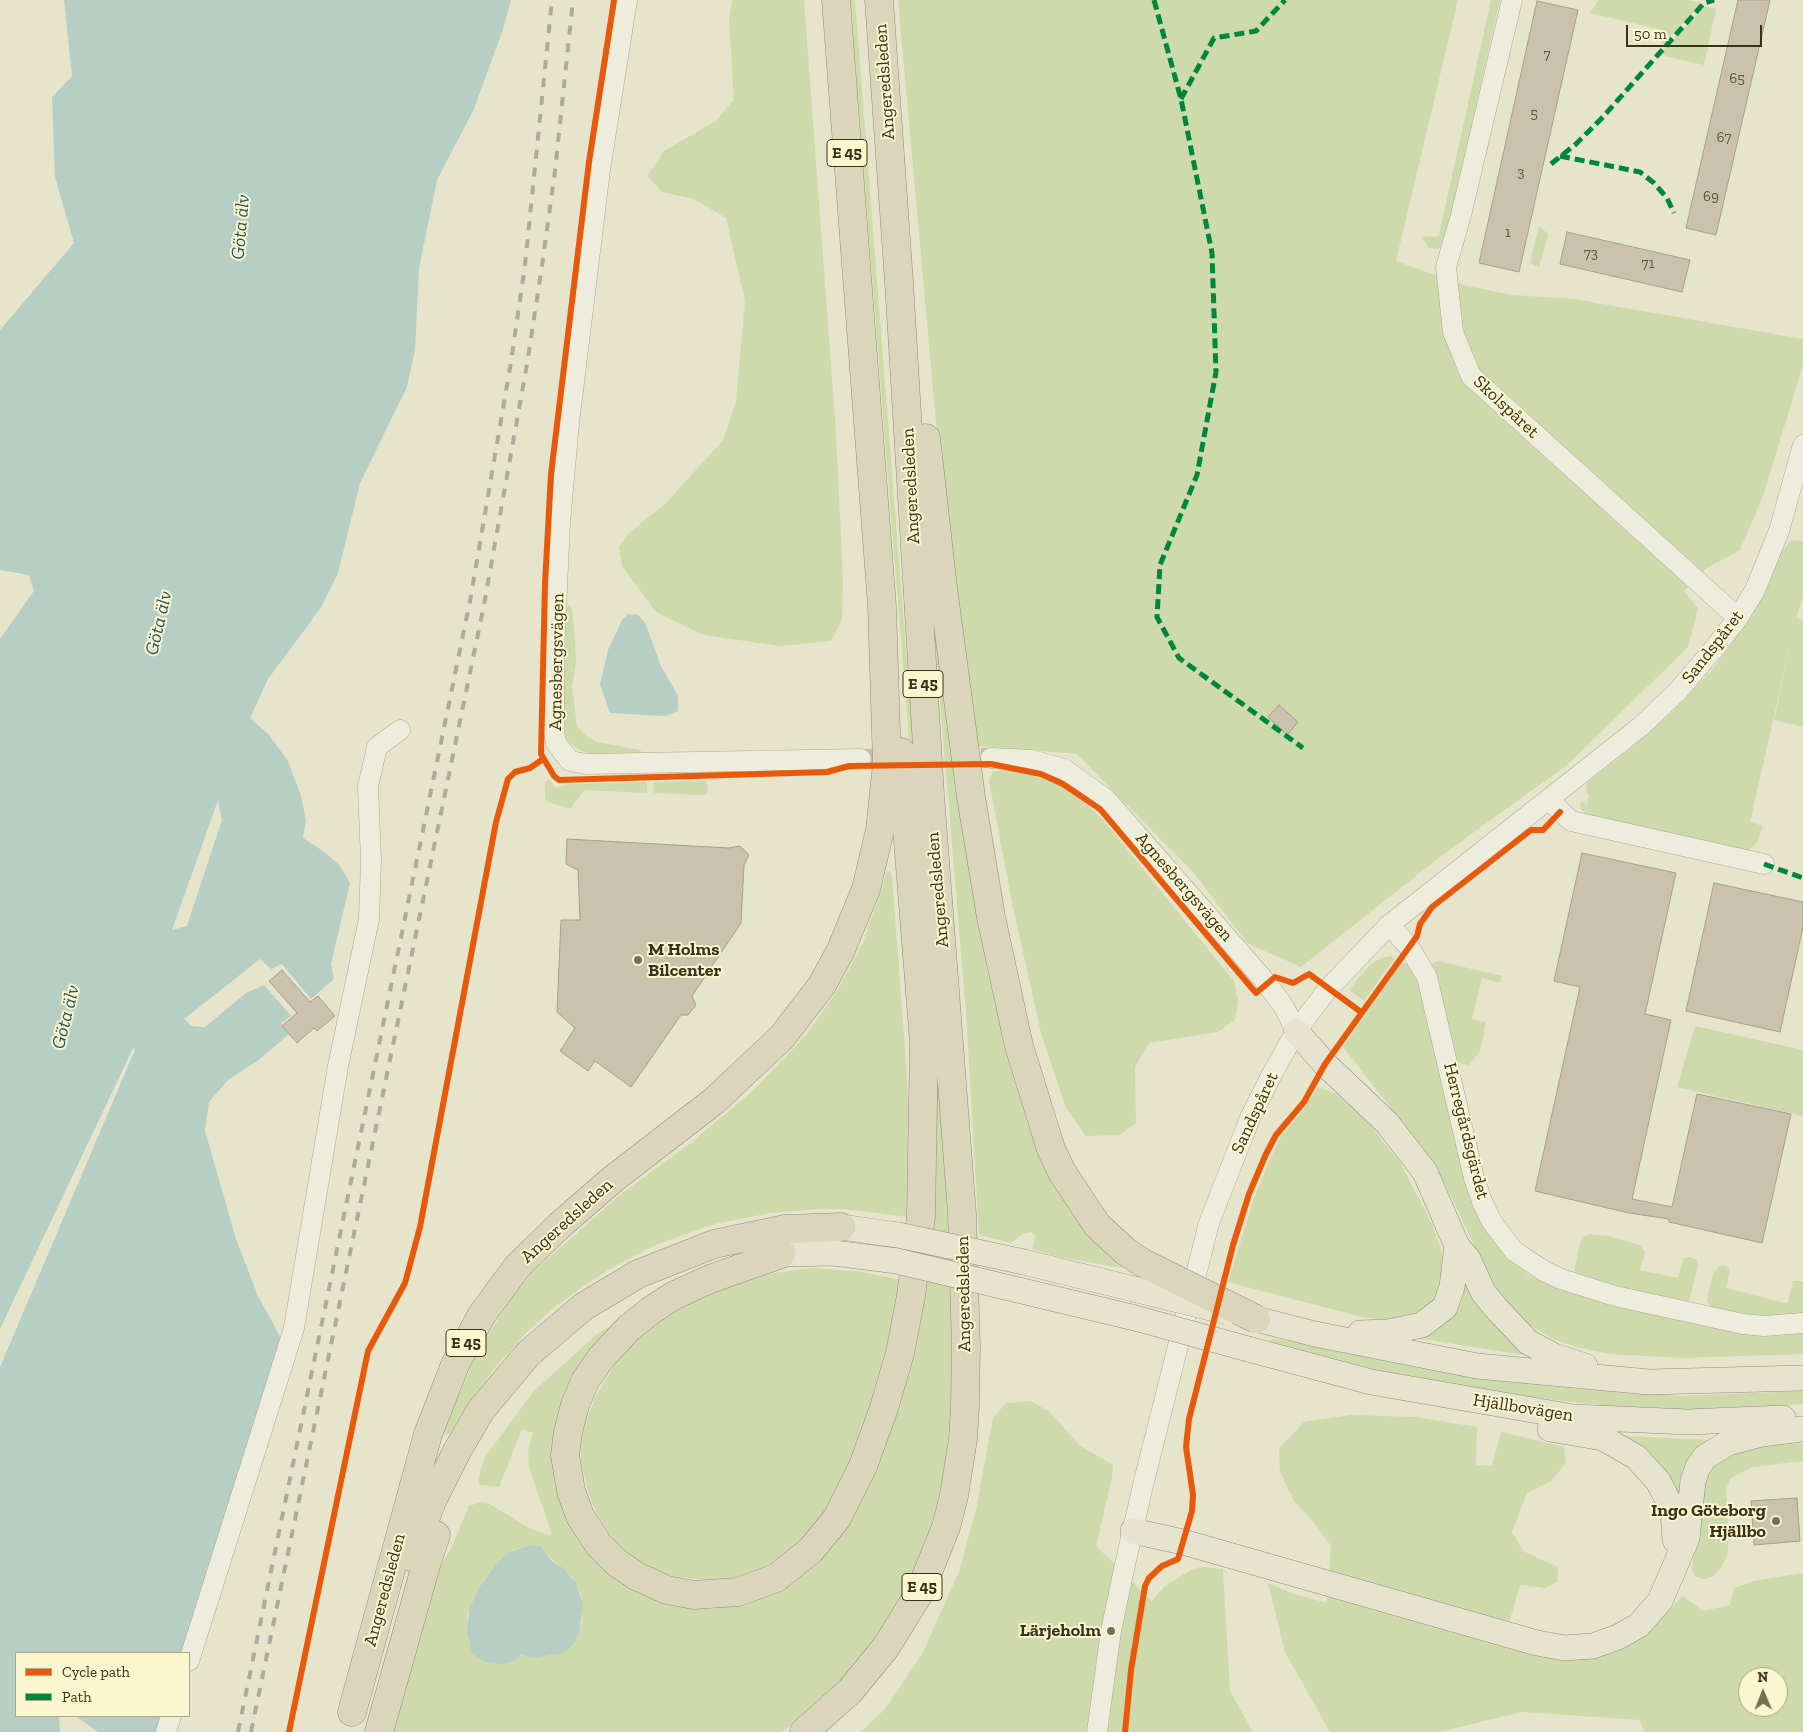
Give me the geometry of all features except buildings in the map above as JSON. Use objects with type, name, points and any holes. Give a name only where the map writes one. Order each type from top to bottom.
[{"type":"highway","name":"Angeredsleden","points":[[349,1722],[428,1434],[455,1364],[481,1316],[517,1267],[560,1225],[613,1179],[692,1119],[765,1055],[808,1004],[841,950],[864,895],[880,830],[887,764],[882,606],[836,0]]},
{"type":"highway","name":"Angeredsleden","points":[[804,1732],[823,1717],[856,1684],[886,1647],[920,1592],[946,1527],[954,1496],[963,1439],[966,1346],[962,1214],[930,795],[899,282],[879,0]]},
{"type":"highway","points":[[899,282],[914,337],[943,588],[974,816],[988,900],[1017,1038],[1051,1149],[1062,1172],[1097,1225],[1125,1251],[1143,1263],[1256,1319]]},
{"type":"highway","points":[[781,1254],[710,1279],[673,1296],[650,1311],[629,1328],[601,1358],[585,1381],[575,1405],[568,1432],[565,1455],[570,1492],[580,1516],[599,1545],[616,1562],[636,1576],[667,1590],[700,1595],[738,1592],[776,1578],[811,1550],[837,1518],[855,1484],[884,1408],[900,1352],[911,1296],[921,1216],[924,1043],[898,711],[882,606]]},
{"type":"highway","points":[[349,1722],[401,1586],[415,1542],[448,1468],[470,1427],[491,1396],[534,1348],[583,1307],[618,1284],[659,1264],[714,1244],[766,1232],[813,1227],[841,1227]]},
{"type":"highway","points":[[379,1732],[426,1565],[446,1508],[480,1442],[511,1398],[550,1357],[576,1334],[605,1313],[645,1290],[676,1276],[733,1260],[781,1254]]},
{"type":"main road","points":[[1296,1031],[1325,1064],[1355,1090],[1387,1123],[1425,1172],[1457,1246],[1468,1260],[1483,1292],[1528,1342],[1576,1364],[1649,1382]]},
{"type":"main road","name":"Hjällbovägen","points":[[841,1227],[898,1235],[1024,1262],[1315,1334],[1477,1366],[1649,1382],[1803,1378]]},
{"type":"main road","points":[[1315,1334],[1388,1332],[1422,1325],[1445,1307],[1452,1287],[1457,1246]]},
{"type":"main road","name":"Hjällbovägen","points":[[781,1254],[834,1253],[897,1261],[1135,1318],[1371,1382],[1573,1417],[1688,1422],[1803,1417]]},
{"type":"main road","points":[[1371,1382],[1471,1415],[1603,1438],[1636,1457],[1658,1481],[1673,1510],[1675,1540],[1680,1555]]},
{"type":"main road","points":[[1133,1531],[1183,1542],[1529,1641],[1564,1648],[1594,1646],[1618,1637],[1639,1625],[1660,1601],[1687,1538],[1693,1481],[1698,1467],[1705,1457],[1728,1443],[1762,1434],[1803,1429]]},
{"type":"street","name":"Agnesbergsvägen","points":[[627,0],[600,170],[569,423],[560,522],[554,652],[554,733],[556,743],[570,761],[586,764],[861,759]]},
{"type":"street","name":"Skolspåret","points":[[1512,0],[1461,215],[1446,267],[1453,332],[1471,376],[1738,618]]},
{"type":"street","name":"Sandspåret","points":[[1097,1732],[1111,1631],[1133,1531],[1209,1223],[1250,1118],[1296,1031],[1328,989],[1389,925],[1640,727],[1678,691],[1738,618],[1755,590],[1779,531],[1803,445]]},
{"type":"street","points":[[190,1658],[294,1328],[338,1066],[369,919],[371,860],[368,786],[377,747],[400,730]]},
{"type":"street","name":"Agnesbergsvägen","points":[[991,758],[1032,760],[1064,769],[1106,799],[1264,980],[1284,1007],[1296,1031]]},
{"type":"street","points":[[1549,800],[1571,821],[1764,864]]},
{"type":"street","name":"Herregårdsgärdet","points":[[1389,925],[1409,947],[1427,977],[1474,1178],[1486,1210],[1502,1237],[1514,1251],[1544,1272],[1615,1296],[1744,1324],[1764,1326],[1803,1323]]},
{"type":"street","points":[[166,1732],[171,1717]]},
{"type":"green space","points":[[732,0],[804,0],[836,432],[843,580],[842,620],[831,641],[781,646],[703,635],[656,612],[622,566],[619,547],[628,534],[667,502],[723,440],[736,401],[745,301],[726,218],[694,199],[662,192],[647,176],[664,151],[716,121],[734,99],[729,21]]},
{"type":"green space","points":[[850,0],[855,0],[951,1225],[952,1347],[950,1421],[945,1468],[937,1508],[910,1582],[878,1636],[843,1680],[800,1719],[781,1732],[391,1732],[437,1571],[451,1549],[469,1506],[481,1502],[488,1503],[529,1528],[549,1535],[552,1534],[529,1468],[528,1450],[533,1433],[522,1429],[499,1487],[480,1485],[478,1482],[485,1457],[534,1391],[598,1333],[617,1323],[567,1389],[558,1411],[552,1455],[557,1487],[571,1526],[590,1555],[628,1586],[660,1602],[678,1607],[713,1609],[749,1603],[786,1588],[816,1563],[840,1536],[862,1500],[905,1378],[919,866]],"holes":[[[536,1545],[572,1577],[581,1595],[582,1623],[559,1654],[533,1658],[469,1644],[467,1615],[479,1586],[496,1564],[509,1552],[526,1546]]]},
{"type":"green space","points":[[898,0],[1458,0],[1396,261],[1463,285],[1512,295],[1574,299],[1803,339],[1803,365],[1763,496],[1740,550],[1707,568],[1684,591],[1698,609],[1688,647],[1567,765],[1441,856],[1301,967],[1247,943],[1194,873],[1077,754],[965,745]]},
{"type":"green space","points":[[1491,0],[1500,0],[1444,246],[1438,249],[1429,248],[1422,238],[1439,235]]},
{"type":"green space","points":[[1599,0],[1687,0],[1702,3],[1662,45],[1663,30],[1590,13]]},
{"type":"green space","points":[[1705,6],[1716,9],[1704,65],[1665,56],[1661,53]]},
{"type":"green space","points":[[1539,226],[1548,234],[1539,268],[1530,263]]},
{"type":"green space","points":[[1791,540],[1803,541],[1803,598],[1796,618],[1803,620],[1803,727],[1774,720],[1793,632],[1750,822],[1763,826],[1757,843],[1745,852],[1587,815],[1580,808],[1581,802],[1587,804],[1589,794],[1586,793],[1587,783],[1634,746],[1672,712],[1713,669],[1742,629],[1781,552]]},
{"type":"green space","points":[[928,558],[1015,1067],[1123,1268],[1060,1257],[1032,1249],[1036,1236],[1031,1232],[1022,1234],[1011,1243],[979,1235],[966,1012]]},
{"type":"green space","points":[[569,605],[572,608],[575,642],[576,662],[572,687],[577,726],[585,735],[597,742],[640,750],[644,755],[592,755],[575,748],[565,737],[562,686],[565,610]]},
{"type":"green space","points":[[1008,770],[1041,773],[1064,781],[1104,821],[1234,981],[1238,1001],[1235,1020],[1218,1032],[1149,1043],[1135,1067],[1136,1123],[1119,1135],[1086,1136],[1066,1108],[1041,1033],[1012,903],[989,781],[993,771]]},
{"type":"green space","points":[[549,779],[555,788],[571,784],[647,782],[647,793],[584,790],[571,808],[567,808],[548,802],[545,798],[545,782]]},
{"type":"green space","points":[[706,781],[708,786],[706,795],[654,793],[653,791],[654,782]]},
{"type":"green space","points":[[887,871],[890,871],[892,876],[906,1062],[910,1134],[908,1217],[845,1209],[771,1213],[714,1224],[658,1244],[613,1267],[585,1285],[556,1306],[530,1329],[492,1371],[450,1433],[445,1435],[443,1431],[477,1353],[512,1297],[532,1273],[621,1194],[692,1142],[755,1089],[808,1033],[839,988],[863,943]]},
{"type":"green space","points":[[1392,956],[1394,959],[1364,1001],[1349,990],[1367,968],[1375,961]]},
{"type":"green space","points":[[1438,961],[1502,976],[1500,983],[1482,978],[1472,1019],[1486,1022],[1480,1051],[1469,1065],[1459,1063],[1455,1059],[1439,983],[1432,966],[1433,963]]},
{"type":"green space","points":[[1402,963],[1409,964],[1417,977],[1433,1034],[1513,1260],[1527,1274],[1545,1283],[1572,1292],[1803,1331],[1803,1354],[1683,1358],[1610,1354],[1576,1347],[1553,1339],[1519,1319],[1498,1296],[1449,1192],[1430,1158],[1343,1047]]},
{"type":"green space","points":[[1695,1026],[1803,1050],[1803,1116],[1677,1087]]},
{"type":"green space","points":[[1318,1087],[1336,1094],[1370,1125],[1401,1164],[1432,1224],[1445,1262],[1439,1297],[1423,1314],[1396,1321],[1358,1316],[1228,1282],[1254,1198],[1271,1157],[1281,1136],[1301,1113]]},
{"type":"green space","points":[[1589,1234],[1608,1236],[1640,1245],[1645,1252],[1640,1270],[1678,1278],[1683,1258],[1689,1257],[1697,1260],[1698,1266],[1689,1301],[1682,1302],[1588,1281],[1575,1274],[1574,1270],[1582,1237]]},
{"type":"green space","points":[[1720,1266],[1726,1266],[1730,1270],[1726,1288],[1785,1303],[1788,1302],[1793,1281],[1803,1281],[1803,1315],[1752,1317],[1711,1308],[1707,1301],[1713,1273]]},
{"type":"green space","points":[[811,1268],[856,1271],[903,1280],[879,1384],[849,1469],[817,1526],[782,1557],[760,1570],[737,1578],[717,1581],[678,1577],[660,1572],[632,1557],[619,1546],[599,1518],[589,1495],[581,1462],[581,1440],[585,1424],[595,1398],[614,1366],[645,1328],[703,1292],[759,1275]]},
{"type":"green space","points":[[1464,1277],[1530,1356],[1422,1339]]},
{"type":"green space","points":[[1272,1338],[1497,1379],[1557,1387],[1680,1396],[1803,1391],[1803,1404],[1699,1410],[1620,1407],[1508,1395],[1395,1375],[1271,1343]]},
{"type":"green space","points":[[1030,1401],[1050,1412],[1079,1445],[1113,1465],[1112,1478],[1096,1546],[1152,1601],[1164,1587],[1192,1569],[1204,1567],[1223,1569],[1230,1691],[1253,1732],[861,1732],[886,1708],[922,1654],[959,1572],[976,1510],[993,1418],[1006,1403]]},
{"type":"green space","points":[[1350,1415],[1416,1417],[1477,1427],[1476,1465],[1492,1466],[1501,1432],[1564,1447],[1566,1463],[1551,1481],[1527,1493],[1512,1532],[1523,1551],[1558,1567],[1557,1582],[1545,1588],[1520,1585],[1506,1633],[1559,1647],[1653,1625],[1683,1596],[1703,1611],[1730,1605],[1734,1588],[1754,1581],[1803,1573],[1803,1732],[1644,1732],[1640,1720],[1522,1712],[1439,1732],[1330,1732],[1285,1652],[1268,1583],[1294,1594],[1327,1603],[1331,1546],[1315,1524],[1294,1501],[1280,1472],[1279,1448],[1304,1422]]},
{"type":"green space","points":[[1626,1436],[1711,1440],[1679,1495],[1623,1437]]},
{"type":"green space","points":[[1803,1443],[1803,1461],[1752,1467],[1731,1478],[1726,1489],[1729,1540],[1727,1555],[1720,1569],[1712,1577],[1704,1579],[1696,1577],[1692,1570],[1702,1479],[1722,1456],[1765,1446]]},
{"type":"water","name":"Göta älv","points":[[64,0],[511,0],[502,32],[474,109],[437,180],[419,268],[415,350],[407,387],[360,483],[338,573],[320,609],[268,679],[250,718],[269,735],[288,761],[301,796],[306,821],[303,838],[326,853],[340,866],[350,883],[331,964],[334,979],[311,999],[282,964],[271,969],[260,959],[184,1019],[192,1026],[205,1027],[246,993],[264,985],[291,1016],[281,1023],[289,1034],[260,1059],[228,1080],[209,1102],[205,1131],[236,1239],[258,1296],[281,1338],[182,1652],[15,1652],[15,1717],[59,1717],[60,1732],[0,1732],[0,1367],[134,1052],[134,1046],[0,1329],[0,639],[34,591],[29,575],[0,570],[0,330],[74,243],[55,177],[52,97],[72,76]],"holes":[[[218,800],[222,820],[187,926],[172,930]]]},
{"type":"water","points":[[628,614],[638,615],[645,623],[661,666],[678,696],[678,711],[665,716],[610,713],[600,684],[608,650],[622,620]]},
{"type":"water","points":[[536,1545],[541,1547],[552,1561],[563,1568],[576,1583],[583,1605],[579,1632],[575,1642],[566,1651],[559,1654],[533,1658],[521,1655],[514,1661],[501,1664],[486,1662],[472,1654],[467,1631],[469,1610],[479,1587],[496,1564],[509,1552]]},
{"type":"water","points":[[77,1717],[162,1717],[156,1732],[98,1732]]},
{"type":"tunnel","points":[[861,759],[991,758]]},
{"type":"railway","points":[[238,1732],[470,601],[511,362],[525,265],[552,0]]},
{"type":"railway","points":[[251,1732],[484,605],[527,364],[542,266],[555,171],[573,0]]},
{"type":"marked path","points":[[1154,0],[1181,99],[1212,253],[1216,372],[1197,475],[1160,565],[1157,617],[1179,658],[1303,748]]},
{"type":"marked path","points":[[1181,99],[1214,38],[1256,31],[1285,0]]},
{"type":"marked path","points":[[1551,164],[1576,144],[1601,119],[1704,3],[1714,0]]},
{"type":"marked path","points":[[1560,156],[1640,172],[1654,183],[1667,198],[1674,213]]},
{"type":"marked path","points":[[1764,864],[1803,878]]},
{"type":"cycle path","points":[[614,0],[589,162],[551,474],[545,584],[541,754],[554,776],[559,780],[827,772],[849,766],[991,764],[1041,774],[1063,784],[1100,809],[1256,993],[1275,977],[1293,983],[1309,974],[1361,1012]]},
{"type":"cycle path","points":[[289,1732],[368,1351],[405,1283],[420,1227],[496,822],[508,779],[515,772],[530,768],[543,759]]},
{"type":"cycle path","points":[[1125,1732],[1131,1670],[1145,1586],[1149,1578],[1162,1566],[1178,1559],[1192,1511],[1193,1495],[1186,1447],[1189,1419],[1233,1245],[1249,1194],[1266,1154],[1276,1135],[1304,1102],[1325,1064],[1417,936],[1420,924],[1432,907],[1531,830],[1543,830],[1560,812]]},
{"type":"place","name":"M Holms Bilcenter","points":[[638,960]]},
{"type":"place","name":"Ingo Göteborg Hjällbo","points":[[1776,1521]]},
{"type":"place","name":"Lärjeholm","points":[[1111,1631]]}]
